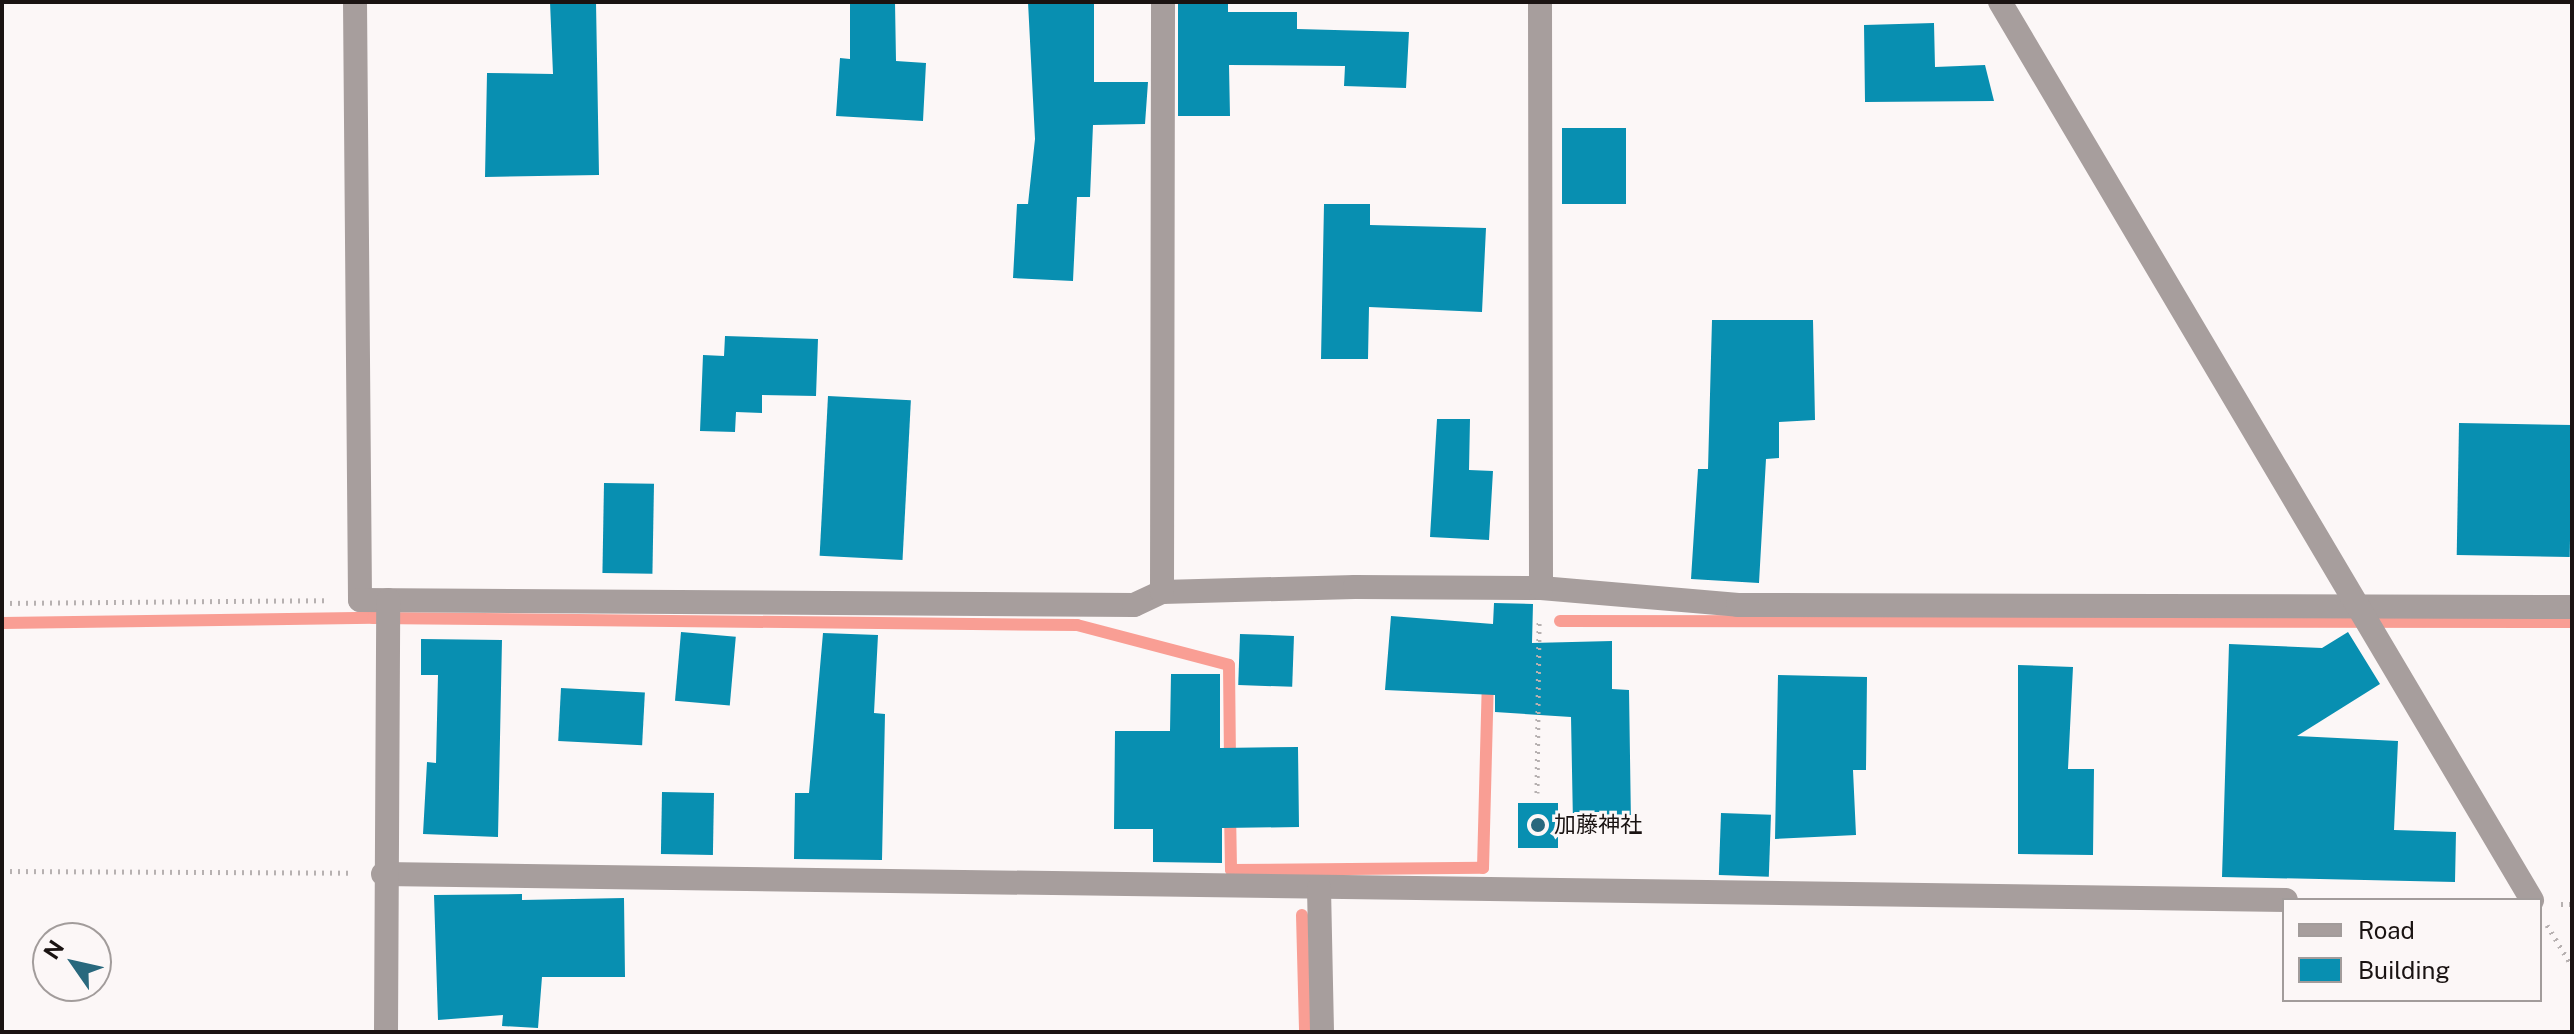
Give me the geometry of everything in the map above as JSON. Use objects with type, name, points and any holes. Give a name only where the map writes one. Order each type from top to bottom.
[{"type":"street","points":[[355,2],[360,600],[388,611],[1134,605],[1162,592],[1541,588],[1738,605],[2367,616],[2572,607]]},
{"type":"street","points":[[1162,592],[1163,2]]},
{"type":"street","points":[[1540,2],[1541,588]]},
{"type":"street","points":[[2000,2],[2367,616],[2531,898]]},
{"type":"street","points":[[386,1032],[383,874],[388,611]]},
{"type":"street","points":[[383,874],[2282,900]]},
{"type":"street","points":[[1319,888],[1322,1032]]},
{"type":"path","points":[[1537,793],[1541,588]]},
{"type":"path","points":[[2,603],[360,600]]},
{"type":"path","points":[[2,871],[383,874]]},
{"type":"path","points":[[2542,917],[2572,966]]},
{"type":"building","points":[[550,2],[596,2],[599,175],[485,177],[487,73],[553,74]]},
{"type":"building","points":[[850,2],[895,2],[896,61],[926,63],[923,121],[836,116],[840,58],[850,59]]},
{"type":"building","points":[[1028,2],[1094,2],[1094,82],[1148,82],[1145,124],[1093,125],[1090,197],[1077,197],[1073,281],[1013,278],[1017,204],[1028,204],[1035,139]]},
{"type":"building","points":[[1178,2],[1228,2],[1228,12],[1297,12],[1297,29],[1409,32],[1406,88],[1344,86],[1345,66],[1229,65],[1230,116],[1178,116]]},
{"type":"building","points":[[1934,23],[1935,67],[1985,65],[1994,101],[1865,102],[1864,25]]},
{"type":"building","points":[[1562,128],[1626,128],[1626,204],[1562,204]]},
{"type":"building","points":[[1324,204],[1370,204],[1370,225],[1486,228],[1482,312],[1369,307],[1368,359],[1321,359]]},
{"type":"building","points":[[1712,320],[1813,320],[1815,420],[1779,422],[1779,458],[1766,459],[1759,583],[1691,579],[1698,469],[1708,469]]},
{"type":"building","points":[[725,336],[818,339],[816,396],[762,395],[762,413],[736,412],[735,432],[700,431],[703,355],[724,356]]},
{"type":"building","points":[[828,396],[911,400],[903,560],[820,556]]},
{"type":"building","points":[[1437,419],[1470,419],[1469,470],[1493,471],[1489,540],[1430,537]]},
{"type":"building","points":[[2459,423],[2572,425],[2570,557],[2457,555]]},
{"type":"building","points":[[604,483],[654,484],[652,574],[602,573]]},
{"type":"building","points":[[1494,603],[1533,604],[1532,643],[1612,641],[1612,689],[1629,690],[1631,823],[1573,824],[1571,717],[1495,712],[1495,695],[1385,690],[1391,616],[1493,624]]},
{"type":"building","points":[[681,632],[736,637],[730,706],[675,701]]},
{"type":"building","points":[[2348,632],[2380,684],[2297,736],[2398,741],[2394,830],[2456,832],[2455,882],[2222,877],[2229,644],[2322,648]]},
{"type":"building","points":[[823,633],[878,635],[874,713],[885,714],[882,860],[794,859],[795,793],[809,793]]},
{"type":"building","points":[[1240,634],[1294,636],[1292,687],[1238,685]]},
{"type":"building","points":[[421,639],[502,640],[498,837],[423,834],[427,762],[436,763],[438,675],[421,675]]},
{"type":"building","points":[[2018,665],[2073,667],[2068,769],[2094,769],[2093,855],[2018,854]]},
{"type":"building","points":[[1171,674],[1220,674],[1220,748],[1298,747],[1299,827],[1222,828],[1222,863],[1153,862],[1153,829],[1114,829],[1115,731],[1170,731]]},
{"type":"building","points":[[1778,675],[1867,677],[1866,770],[1853,770],[1856,835],[1775,839]]},
{"type":"building","points":[[561,688],[645,692],[642,745],[558,741]]},
{"type":"building","points":[[662,792],[714,793],[713,855],[661,854]]},
{"type":"building","name":"加藤神社","points":[[1518,803],[1558,803],[1558,848],[1518,848]]},
{"type":"building","points":[[1721,813],[1771,815],[1769,877],[1719,875]]},
{"type":"building","points":[[522,894],[522,900],[624,898],[625,977],[542,977],[538,1028],[502,1026],[503,1015],[438,1020],[434,895]]},
{"type":"waterway","points":[[2,623],[373,618],[1077,625],[1229,665],[1230,761]]},
{"type":"waterway","points":[[1560,621],[2572,622]]},
{"type":"waterway","points":[[1230,811],[1231,870],[1483,868],[1488,681]]},
{"type":"waterway","points":[[1302,915],[1305,1032]]},
{"type":"place","name":"加藤神社","points":[[1538,825]]}]
